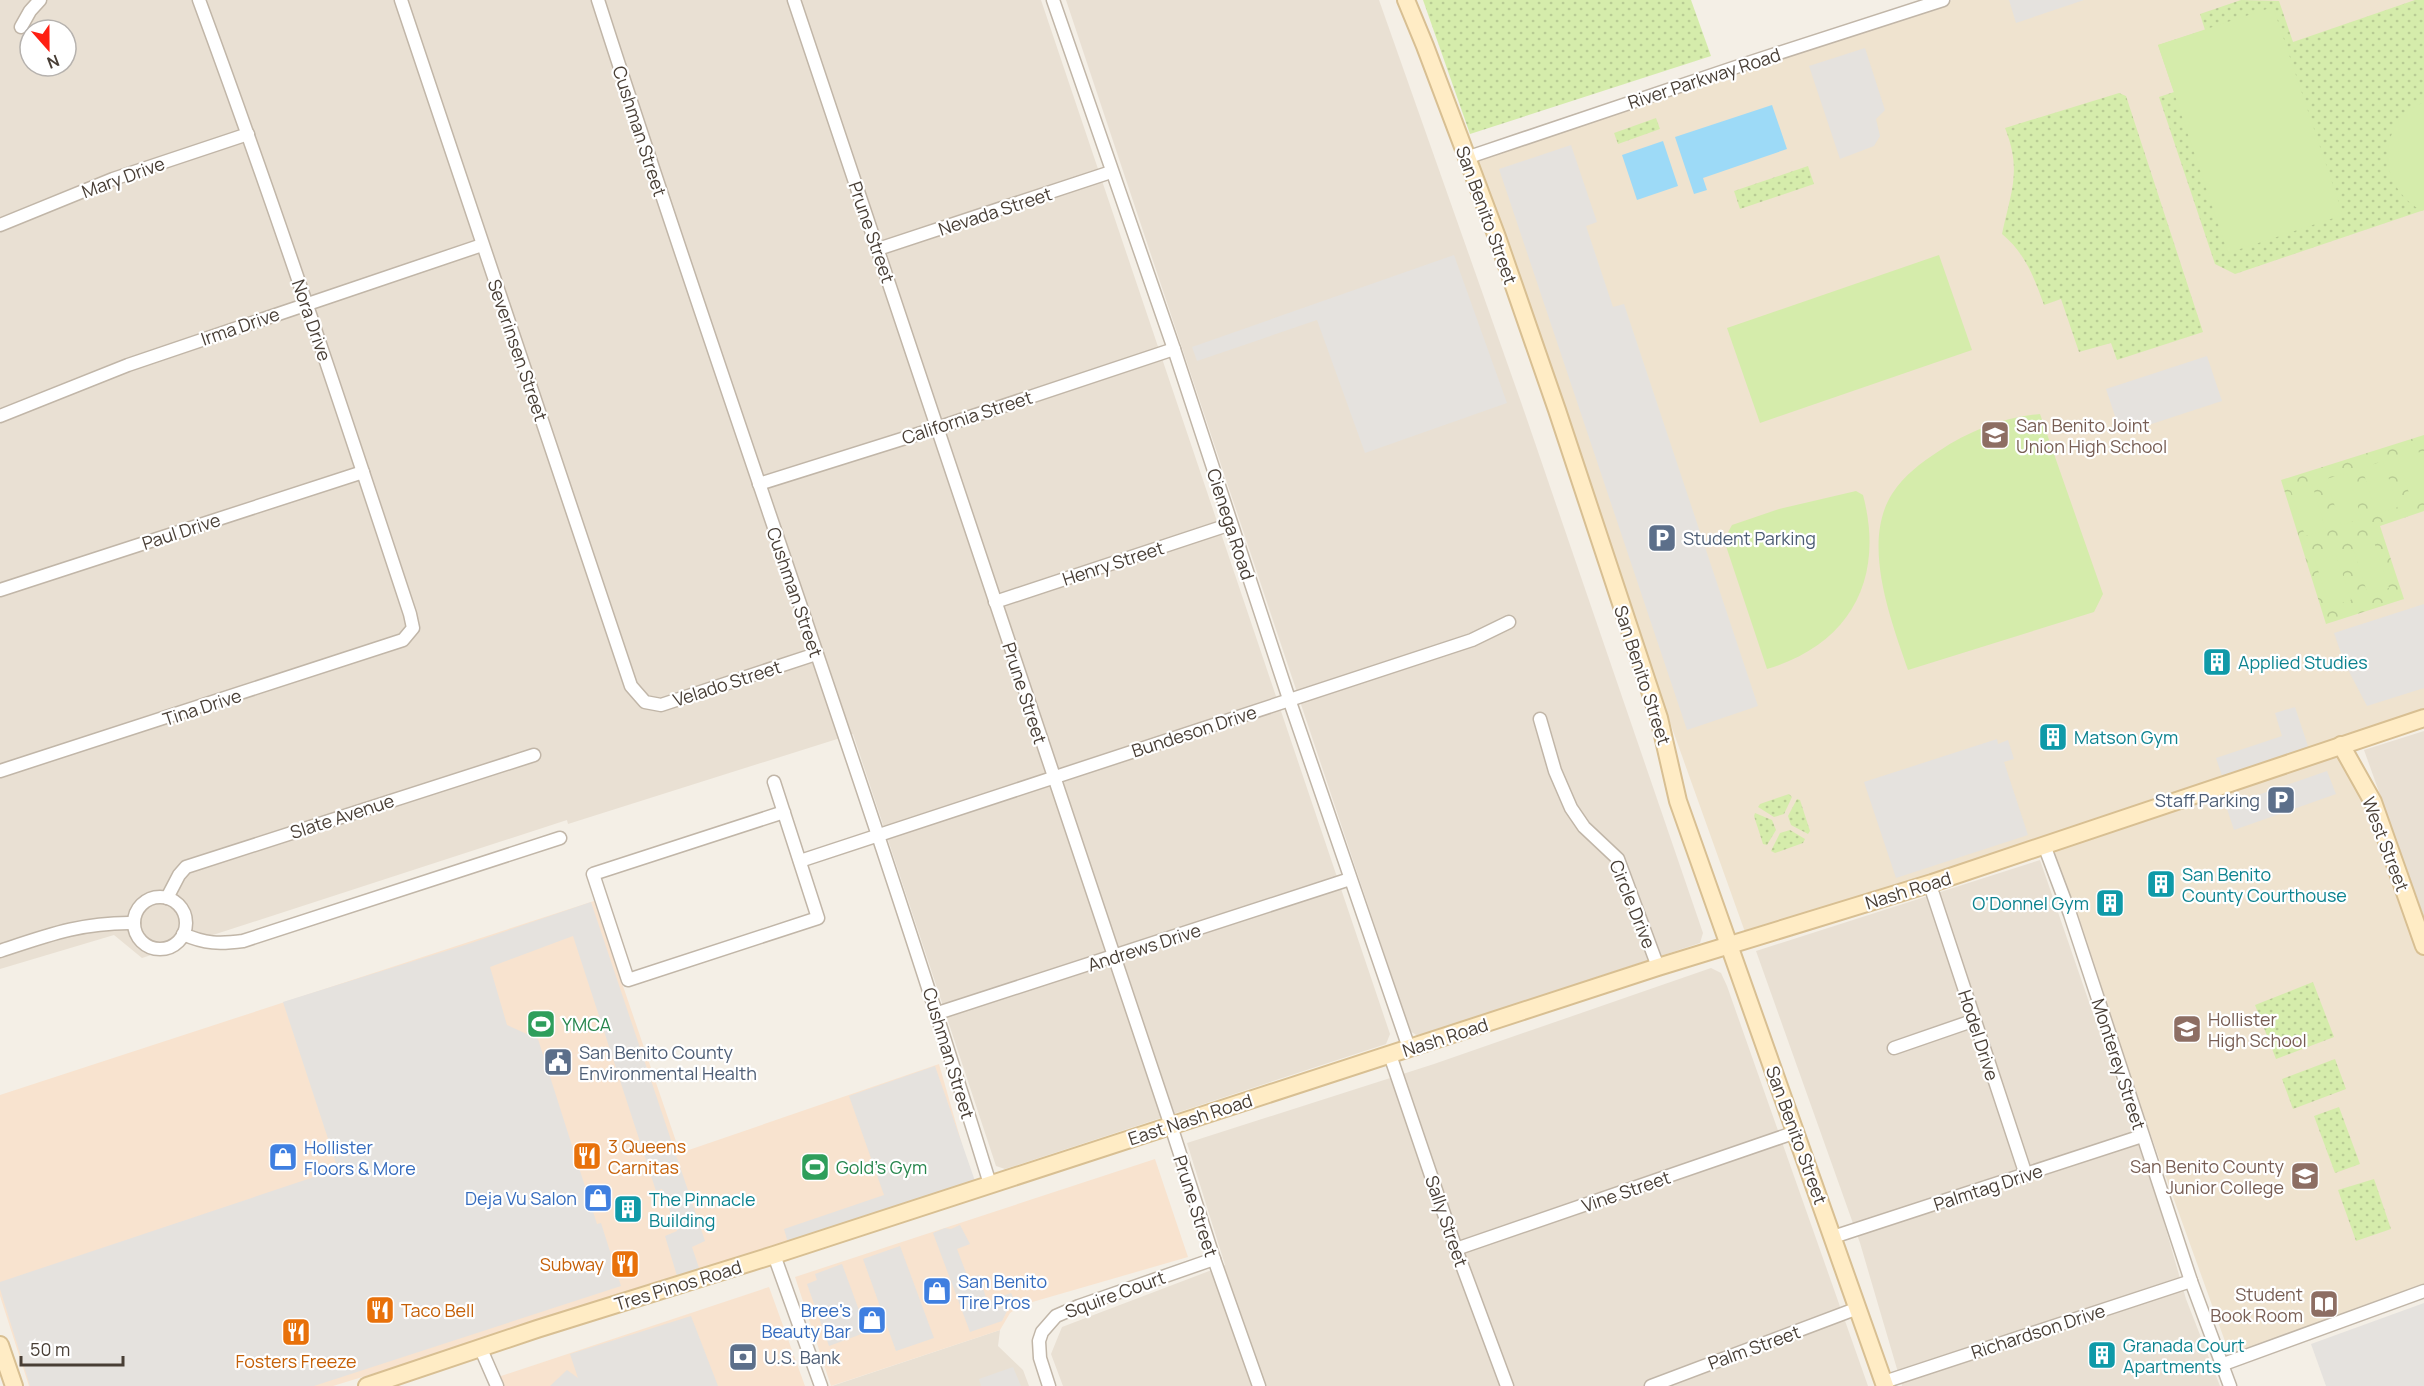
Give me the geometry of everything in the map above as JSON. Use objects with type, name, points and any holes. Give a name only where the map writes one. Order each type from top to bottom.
[{"type":"street","points":[[26,18],[40,0]]},
{"type":"street","name":"Nora Drive","points":[[199,0],[306,303],[412,621],[413,628],[403,640]]},
{"type":"street","name":"Severinsen Street","points":[[401,0],[631,686],[639,697]]},
{"type":"street","name":"Cushman Street","points":[[598,0],[651,165],[938,1013],[990,1184]]},
{"type":"street","name":"Prune Street","points":[[794,0],[1214,1259],[1259,1386]]},
{"type":"street","name":"Cienega Road","points":[[1053,0],[1174,349],[1289,699],[1409,1048]]},
{"type":"street","name":"San Benito Street","points":[[1406,0],[1497,237],[1551,392],[1659,718],[1678,801],[1885,1384]]},
{"type":"street","name":"River Parkway Road","points":[[1466,158],[1943,0]]},
{"type":"street","name":"Mary Drive","points":[[0,225],[113,179],[248,134]]},
{"type":"street","name":"Nevada Street","points":[[878,249],[1112,172]]},
{"type":"street","name":"Irma Drive","points":[[0,416],[128,364],[482,245]]},
{"type":"street","name":"California Street","points":[[759,484],[937,428],[1174,349]]},
{"type":"street","name":"Paul Drive","points":[[0,590],[363,472]]},
{"type":"street","name":"Henry Street","points":[[995,602],[1231,524]]},
{"type":"street","name":"Bundeson Drive","points":[[800,861],[1472,640],[1509,622]]},
{"type":"street","name":"Tina Drive","points":[[0,771],[403,640]]},
{"type":"street","name":"Velado Street","points":[[639,697],[650,704],[661,705],[816,654]]},
{"type":"street","name":"Nash Road","points":[[1390,1055],[1658,967],[1932,884],[2341,744],[2424,718]]},
{"type":"street","name":"Circle Drive","points":[[1540,719],[1555,771],[1571,808],[1584,827],[1618,859],[1658,967]]},
{"type":"street","name":"West Street","points":[[2341,744],[2373,801],[2424,946]]},
{"type":"street","name":"Slate Avenue","points":[[167,898],[186,867],[534,755]]},
{"type":"street","points":[[774,782],[784,812],[800,861],[818,918],[628,980],[593,874],[784,812]]},
{"type":"street","points":[[183,934],[204,943],[243,941],[560,838]]},
{"type":"street","name":"Monterey Street","points":[[2044,845],[2070,914],[2191,1281],[2230,1386]]},
{"type":"street","name":"Andrews Drive","points":[[938,1013],[1350,879]]},
{"type":"street","name":"Hodel Drive","points":[[1933,894],[2026,1175]]},
{"type":"street","points":[[151,898],[167,898],[175,902],[185,916],[183,934],[171,946],[154,948],[140,939],[134,923],[135,915],[144,902],[151,898]]},
{"type":"street","points":[[0,951],[83,925],[105,922],[134,923]]},
{"type":"street","points":[[1894,1048],[1974,1020]]},
{"type":"street","name":"East Nash Road","points":[[990,1184],[1390,1055]]},
{"type":"street","name":"Sally Street","points":[[1390,1055],[1456,1249],[1507,1386]]},
{"type":"street","name":"Vine Street","points":[[1456,1249],[1796,1132]]},
{"type":"street","name":"Palmtag Drive","points":[[1833,1238],[2142,1136]]},
{"type":"street","name":"Tres Pinos Road","points":[[367,1386],[480,1347],[774,1255],[990,1184]]},
{"type":"street","points":[[774,1255],[821,1386]]},
{"type":"street","name":"Squire Court","points":[[1049,1386],[1040,1358],[1039,1341],[1041,1332],[1056,1316],[1214,1259]]},
{"type":"street","name":"Richardson Drive","points":[[1885,1384],[2191,1281]]},
{"type":"street","points":[[2221,1365],[2424,1291]]},
{"type":"street","name":"Palm Street","points":[[1651,1386],[1858,1308]]},
{"type":"street","points":[[0,1345],[14,1386]]},
{"type":"street","points":[[480,1347],[497,1386]]},
{"type":"shaded area","points":[[0,0],[1041,0],[1390,1034],[1386,1044],[1005,1169],[996,1166],[853,734],[568,824],[567,820],[142,958],[114,935],[0,969]]},
{"type":"shaded area","points":[[1066,0],[1379,0],[1522,405],[1703,933],[1700,943],[1418,1036],[1410,1031]]},
{"type":"shaded area","name":"San Benito Joint Union High School","points":[[1952,0],[2424,0],[2424,715],[2348,740],[2424,954],[2424,1287],[2231,1358],[2044,838],[1745,932],[1467,155]]},
{"type":"shaded area","points":[[2009,0],[2084,0],[2016,23]]},
{"type":"shaded area","points":[[1865,48],[1885,110],[1876,119],[1880,136],[1874,146],[1840,159],[1809,66]]},
{"type":"shaded area","name":"Student Parking","points":[[1571,145],[1597,222],[1586,226],[1613,307],[1624,304],[1758,706],[1687,730],[1499,169]]},
{"type":"shaded area","points":[[1454,255],[1507,403],[1365,453],[1317,320],[1197,361],[1192,347]]},
{"type":"shaded area","points":[[2207,356],[2222,401],[2121,434],[2106,389]]},
{"type":"shaded area","points":[[2424,604],[2424,688],[2367,706],[2344,662],[2334,633]]},
{"type":"shaded area","name":"Staff Parking","points":[[2295,707],[2309,749],[2223,779],[2216,758],[2282,736],[2275,713]]},
{"type":"shaded area","points":[[2424,731],[2424,917],[2364,750]]},
{"type":"shaded area","points":[[1997,739],[1998,744],[2008,740],[2014,759],[2004,762],[2028,835],[1896,878],[1864,782]]},
{"type":"shaded area","name":"Staff Parking","points":[[2327,771],[2336,794],[2234,830],[2226,806]]},
{"type":"shaded area","points":[[2040,860],[2158,1202],[2186,1299],[2220,1386],[1902,1386],[1860,1243],[1756,951]]},
{"type":"shaded area","points":[[594,901],[680,1153],[939,1064],[973,1183],[720,1267],[333,1386],[29,1386],[0,1296],[0,1095]]},
{"type":"shaded area","points":[[591,902],[705,1241],[692,1247],[699,1268],[677,1276],[665,1236],[677,1231],[662,1189],[656,1191],[573,936],[490,967],[507,1025],[538,1039],[597,1224],[601,1223],[621,1286],[314,1386],[30,1386],[0,1289],[0,1282],[338,1169],[283,1002],[468,944]]},
{"type":"shaded area","points":[[1711,968],[1721,973],[1727,986],[1868,1386],[1063,1386],[1051,1354],[1062,1327],[1225,1265],[1187,1143],[1434,1064]]},
{"type":"shaded area","points":[[935,1066],[975,1181],[788,1243],[784,1229],[884,1195],[849,1096]]},
{"type":"shaded area","points":[[1155,1159],[1188,1257],[1022,1305],[1010,1313],[1000,1330],[831,1386],[795,1277]]},
{"type":"shaded area","points":[[960,1225],[970,1244],[957,1249],[968,1278],[979,1275],[987,1301],[1011,1293],[1017,1305],[1007,1311],[1002,1321],[970,1332],[933,1233]]},
{"type":"shaded area","points":[[900,1246],[934,1338],[896,1351],[863,1259]]},
{"type":"shaded area","points":[[842,1264],[867,1332],[829,1346],[807,1284],[817,1280],[815,1274]]},
{"type":"shaded area","points":[[769,1287],[805,1386],[501,1386],[498,1377]]},
{"type":"shaded area","points":[[2424,1303],[2424,1386],[2326,1386],[2311,1344]]},
{"type":"shaded area","points":[[691,1316],[718,1386],[550,1386],[567,1370],[578,1378],[570,1354]]},
{"type":"shaded area","points":[[1000,1330],[998,1346],[1023,1370],[1029,1386],[832,1386]]},
{"type":"shaded area","points":[[1013,1367],[1021,1386],[981,1386],[979,1379]]},
{"type":"green space","points":[[1423,0],[1691,0],[1711,56],[1470,134]]},
{"type":"green space","points":[[2241,0],[2279,1],[2293,42],[2415,0],[2424,0],[2424,210],[2235,274],[2215,264],[2159,97],[2174,92],[2158,45],[2205,30],[2200,14]]},
{"type":"green space","points":[[2273,7],[2343,215],[2228,253],[2158,45]]},
{"type":"green space","points":[[2119,93],[2126,96],[2203,332],[2117,360],[2111,343],[2079,352],[2061,299],[2044,305],[2023,257],[2002,234],[2014,169],[2013,156],[2005,128]]},
{"type":"green space","points":[[2424,102],[2424,210],[2422,211],[2407,200],[2396,186],[2389,171],[2387,155],[2390,140],[2397,125],[2408,112]]},
{"type":"green space","points":[[1656,118],[1660,129],[1618,144],[1614,133]]},
{"type":"green space","points":[[1808,166],[1814,184],[1740,209],[1734,191]]},
{"type":"green space","points":[[1939,255],[1972,350],[1760,423],[1727,328]]},
{"type":"green space","points":[[2040,414],[2103,594],[2094,612],[1908,670],[1887,605],[1879,558],[1879,535],[1883,514],[1892,494],[1907,475],[1919,465],[1962,437],[2013,418]]},
{"type":"green space","points":[[2424,435],[2424,511],[2380,526],[2404,599],[2326,624],[2281,480]]},
{"type":"green space","points":[[2418,450],[2424,467],[2424,498],[2412,502],[2397,457]]},
{"type":"green space","points":[[2383,461],[2398,507],[2376,514],[2362,468]]},
{"type":"green space","points":[[2347,473],[2362,519],[2341,525],[2326,479]]},
{"type":"green space","points":[[2312,484],[2326,530],[2305,536],[2291,490]]},
{"type":"green space","points":[[1856,491],[1863,495],[1869,525],[1869,554],[1864,580],[1855,604],[1840,625],[1821,643],[1796,658],[1767,669],[1724,540],[1732,525],[1779,509]]},
{"type":"green space","points":[[2374,542],[2389,588],[2368,595],[2353,549]]},
{"type":"green space","points":[[2336,554],[2351,600],[2330,607],[2315,561]]},
{"type":"green space","points":[[1789,794],[1792,797],[1784,814],[1774,817],[1758,807],[1760,804]]},
{"type":"green space","points":[[1797,799],[1800,800],[1810,831],[1808,834],[1791,825],[1788,816]]},
{"type":"green space","points":[[1755,813],[1772,820],[1776,830],[1767,845],[1763,844]]},
{"type":"green space","points":[[1790,830],[1805,839],[1803,843],[1775,853],[1771,851],[1780,833]]},
{"type":"green space","points":[[2313,982],[2334,1037],[2276,1059],[2255,1005]]},
{"type":"green space","points":[[2335,1059],[2346,1089],[2293,1109],[2282,1079]]},
{"type":"green space","points":[[2339,1107],[2360,1164],[2335,1173],[2314,1116]]},
{"type":"green space","points":[[2374,1179],[2391,1229],[2356,1241],[2338,1190]]},
{"type":"water","points":[[1772,105],[1787,149],[1703,178],[1707,190],[1694,194],[1675,137]]},
{"type":"water","points":[[1663,141],[1678,186],[1637,200],[1622,155]]},
{"type":"place","name":"San Benito Joint Union High School","points":[[1995,435]]},
{"type":"place","name":"Student Parking","points":[[1662,538]]},
{"type":"place","name":"Applied Studies","points":[[2217,662]]},
{"type":"place","name":"Matson Gym","points":[[2053,737]]},
{"type":"place","name":"Staff Parking","points":[[2281,800]]},
{"type":"place","name":"San Benito County Courthouse","points":[[2161,884]]},
{"type":"place","name":"O'Donnel Gym","points":[[2110,903]]},
{"type":"place","name":"YMCA","points":[[541,1024]]},
{"type":"place","name":"Hollister High School","points":[[2187,1029]]},
{"type":"place","name":"San Benito County Environmental Health","points":[[558,1062]]},
{"type":"place","name":"3 Queens Carnitas","points":[[587,1156]]},
{"type":"place","name":"Hollister Floors & More","points":[[283,1157]]},
{"type":"place","name":"Gold's Gym","points":[[815,1167]]},
{"type":"place","name":"San Benito County Junior College","points":[[2305,1176]]},
{"type":"place","name":"Deja Vu Salon","points":[[598,1198]]},
{"type":"place","name":"The Pinnacle Building","points":[[628,1209]]},
{"type":"place","name":"Subway","points":[[625,1264]]},
{"type":"place","name":"San Benito Tire Pros","points":[[937,1291]]},
{"type":"place","name":"Student Book Room","points":[[2324,1304]]},
{"type":"place","name":"Taco Bell","points":[[380,1310]]},
{"type":"place","name":"Bree's Beauty Bar","points":[[872,1320]]},
{"type":"place","name":"Fosters Freeze","points":[[296,1332]]},
{"type":"place","name":"Granada Court Apartments","points":[[2102,1355]]},
{"type":"place","name":"U.S. Bank","points":[[743,1357]]}]
